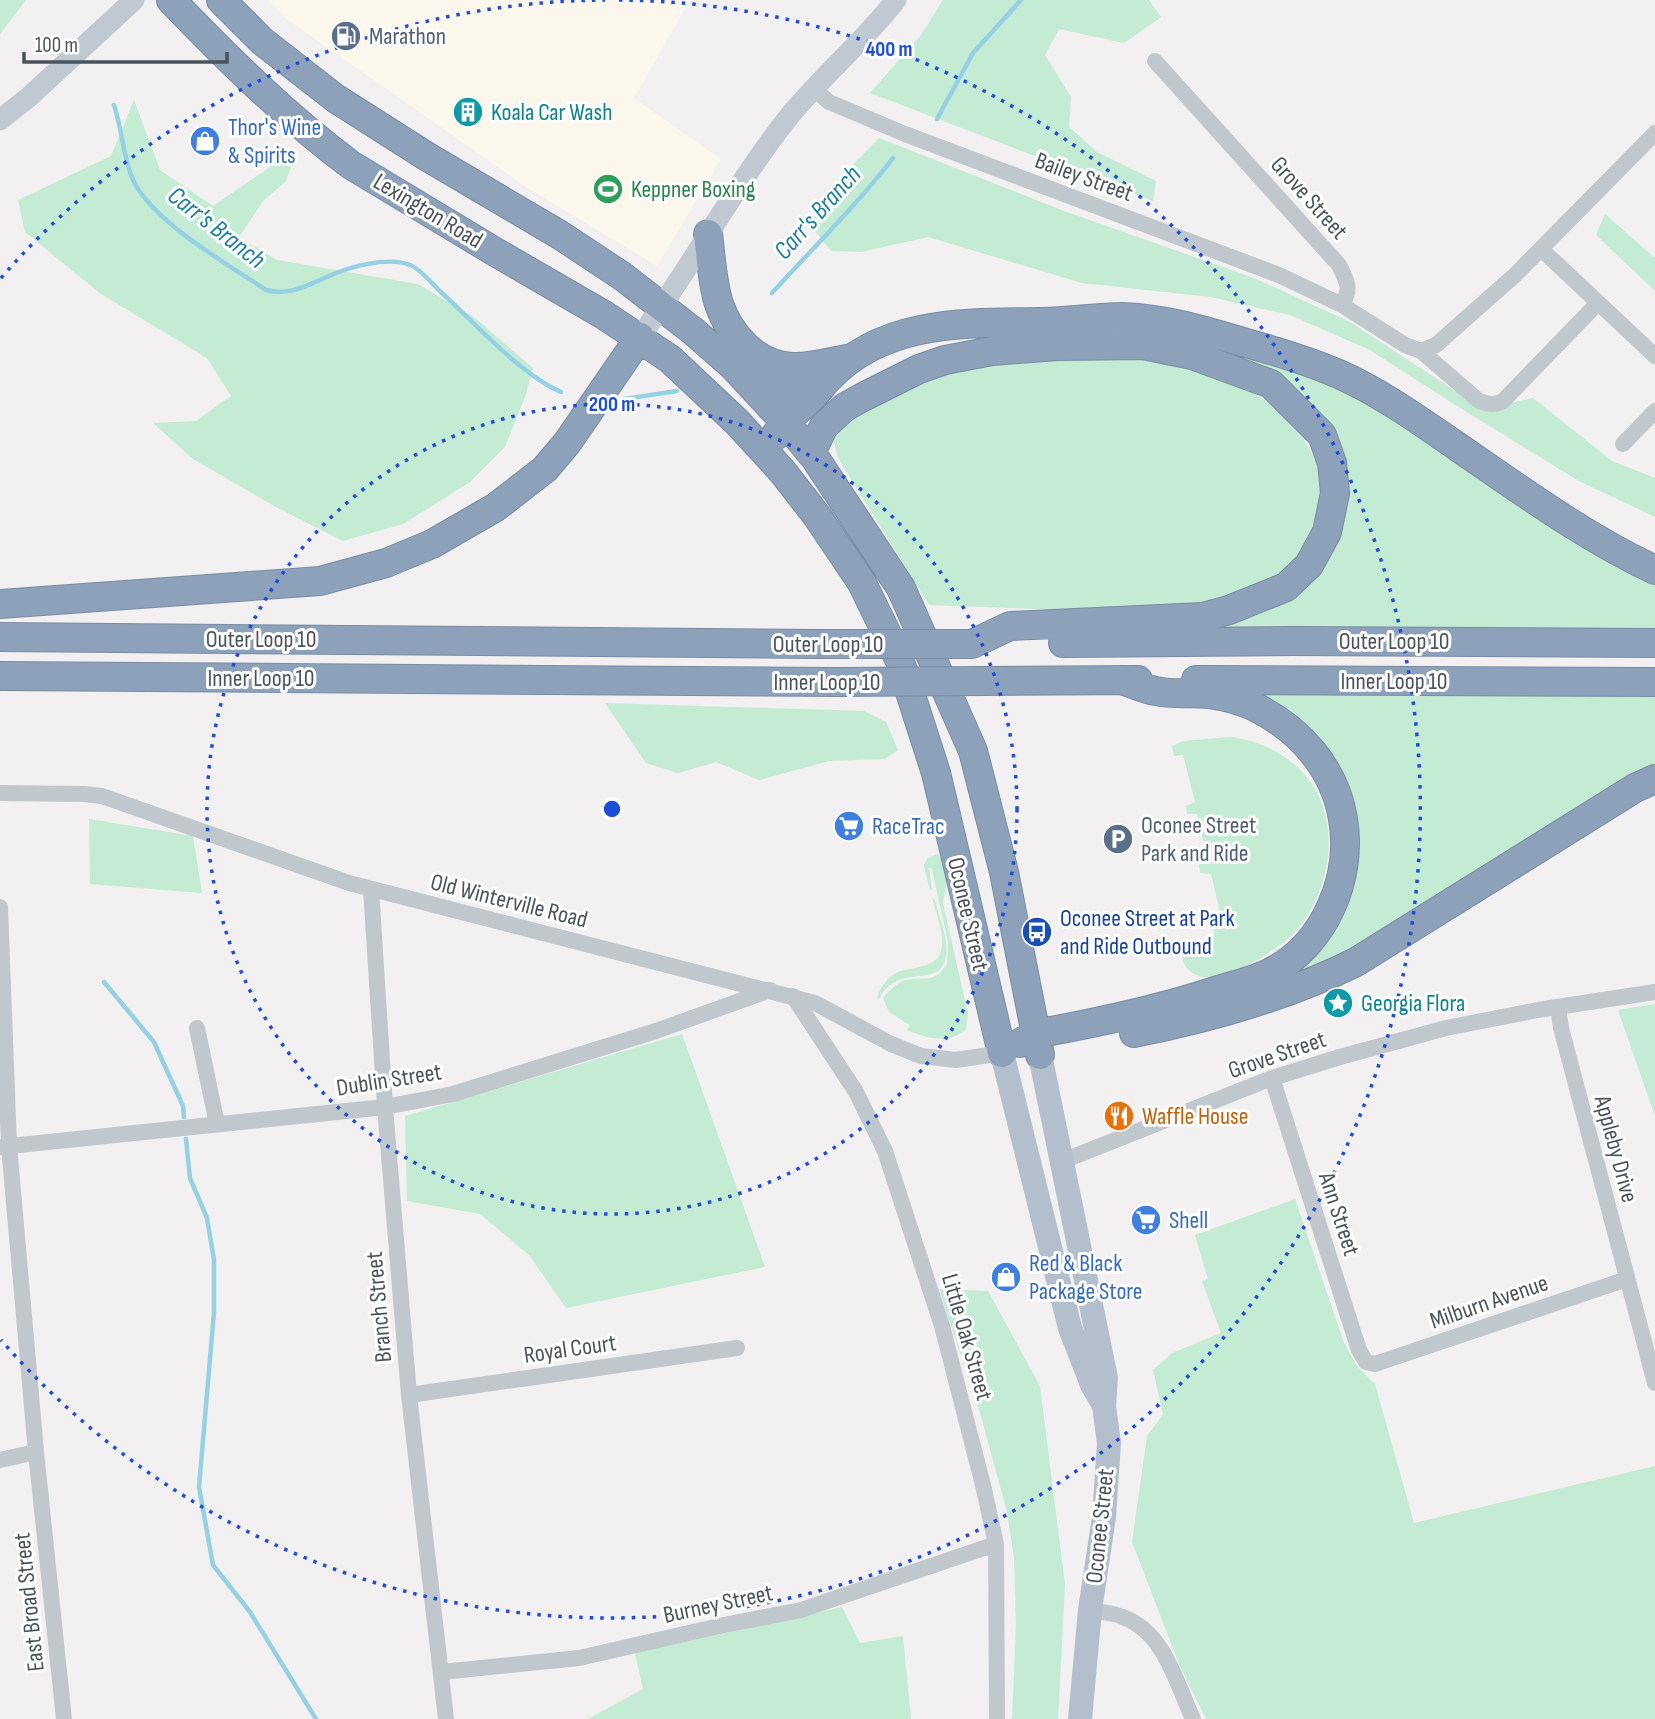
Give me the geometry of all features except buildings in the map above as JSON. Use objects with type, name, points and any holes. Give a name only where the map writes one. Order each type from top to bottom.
[{"type":"highway","name":"Lexington Road","points":[[171,0],[254,84],[311,135],[351,165],[640,337],[708,393]]},
{"type":"highway","name":"Lexington Road","points":[[221,0],[262,41],[335,98],[426,156],[561,235],[622,276],[741,374]]},
{"type":"highway","points":[[702,243],[729,328],[760,359],[793,367],[854,358]]},
{"type":"highway","points":[[702,243],[704,296],[716,330],[741,374],[788,388],[829,377]]},
{"type":"highway","points":[[765,453],[785,422],[816,394],[829,377],[854,358],[916,331],[960,323],[1047,322],[1123,317],[1189,326],[1295,357],[1342,375],[1419,420],[1562,519],[1621,554],[1655,570]]},
{"type":"highway","points":[[0,604],[320,581],[386,563],[432,544],[496,507],[545,470],[568,443],[640,337]]},
{"type":"highway","points":[[811,453],[824,426],[845,407],[885,384],[919,369],[944,360],[992,351],[1057,346],[1143,345],[1192,355],[1271,384],[1322,435],[1332,463],[1335,493],[1327,532],[1309,565],[1286,587],[1229,610],[1203,617],[1010,626],[972,644]]},
{"type":"highway","name":"Oconee Street","points":[[741,374],[811,453],[901,587],[973,751],[1004,872],[1038,1045]]},
{"type":"highway","name":"Oconee Street","points":[[708,393],[765,453],[817,516],[862,583],[900,662],[936,773],[1002,1053]]},
{"type":"highway","name":"Outer Loop 10","points":[[0,637],[819,644],[1138,641],[1655,643]]},
{"type":"highway","name":"Inner Loop 10","points":[[0,676],[837,682],[1655,682]]},
{"type":"highway","points":[[1002,1053],[1038,1045],[1111,1018],[1163,1008],[1271,972],[1291,959],[1307,943],[1324,920],[1336,896],[1344,869],[1346,840],[1342,809],[1332,782],[1317,755],[1292,731],[1254,707],[1210,694],[1157,691],[1121,680]]},
{"type":"highway","points":[[1038,1045],[1089,1042],[1192,1022],[1312,984],[1356,962],[1635,788],[1655,779]]},
{"type":"highway","points":[[1030,1003],[1065,1014],[1111,1018]]},
{"type":"main road","points":[[0,120],[29,97],[134,0]]},
{"type":"main road","points":[[640,337],[753,165],[813,88],[874,28],[896,0]]},
{"type":"main road","name":"Oconee Street","points":[[1038,1045],[1105,1378],[1104,1406],[1108,1443],[1105,1505],[1090,1610]]},
{"type":"main road","name":"Oconee Street","points":[[1002,1053],[1070,1328],[1092,1385],[1104,1406]]},
{"type":"main road","points":[[1080,1719],[1090,1610]]},
{"type":"street","name":"Grove Street","points":[[1154,61],[1339,265],[1349,293],[1342,305]]},
{"type":"street","name":"Bailey Street","points":[[813,88],[829,102],[905,134],[1267,271],[1342,305]]},
{"type":"street","points":[[1421,351],[1436,345],[1515,275],[1655,132]]},
{"type":"street","points":[[1541,249],[1655,356]]},
{"type":"street","points":[[1342,305],[1405,345],[1421,351],[1479,401],[1496,405],[1503,401],[1598,303]]},
{"type":"street","points":[[1623,444],[1655,411]]},
{"type":"street","name":"Old Winterville Road","points":[[0,793],[102,796],[371,889],[793,996],[827,1008],[891,1044],[921,1056],[956,1060],[1002,1053]]},
{"type":"street","name":"Branch Street","points":[[371,889],[385,1107],[409,1395],[446,1719]]},
{"type":"street","name":"East Broad Street","points":[[0,907],[4,1146],[64,1719]]},
{"type":"street","name":"Dublin Street","points":[[4,1146],[385,1107],[453,1094],[656,1031],[771,990]]},
{"type":"street","name":"Grove Street","points":[[1060,1162],[1272,1078],[1447,1028],[1655,992]]},
{"type":"street","name":"Little Oak Street","points":[[793,996],[856,1092],[885,1151],[942,1326],[984,1485],[996,1544],[997,1719]]},
{"type":"street","name":"Appleby Drive","points":[[1558,1007],[1655,1383]]},
{"type":"street","points":[[197,1028],[217,1124]]},
{"type":"street","name":"Ann Street","points":[[1272,1078],[1359,1350],[1366,1362]]},
{"type":"street","name":"Milburn Avenue","points":[[1366,1362],[1375,1364],[1401,1356],[1627,1279]]},
{"type":"street","name":"Royal Court","points":[[409,1395],[737,1348]]},
{"type":"street","points":[[0,1460],[36,1452]]},
{"type":"street","name":"Burney Street","points":[[442,1672],[579,1658],[801,1610],[996,1544]]},
{"type":"street","name":"Oconee Street","points":[[1090,1610],[1122,1617],[1145,1629],[1159,1645],[1193,1719]]},
{"type":"shaded area","points":[[268,0],[690,0],[634,98],[721,159],[657,266],[526,187],[284,17]]},
{"type":"green space","points":[[0,0],[26,0],[0,34]]},
{"type":"green space","points":[[943,0],[1149,0],[1161,17],[1124,43],[1059,29],[1045,55],[1071,97],[1069,127],[1097,152],[1156,181],[1153,201],[870,93],[921,35]]},
{"type":"green space","points":[[134,100],[160,170],[213,206],[283,158],[293,161],[286,181],[263,201],[239,237],[277,260],[418,284],[475,318],[533,368],[525,397],[505,447],[470,482],[403,524],[343,541],[276,507],[193,459],[153,423],[196,421],[231,396],[207,358],[101,294],[25,232],[18,200],[111,156]]},
{"type":"green space","points":[[879,138],[1064,211],[1254,278],[1350,322],[1483,409],[1533,398],[1612,461],[1655,478],[1655,517],[1579,481],[1370,350],[1290,315],[1211,297],[1082,283],[928,237],[861,252],[831,251],[809,223],[823,195]]},
{"type":"green space","points":[[1605,214],[1655,258],[1655,291],[1596,235]]},
{"type":"green space","points":[[1215,341],[1320,374],[1655,579],[1655,632],[1181,631],[1318,567],[1328,431],[1212,353]]},
{"type":"green space","points":[[1155,356],[1234,381],[1291,417],[1324,476],[1318,527],[1295,563],[1253,592],[1204,605],[1064,610],[929,605],[838,458],[831,431],[845,420],[932,377],[1020,357]]},
{"type":"green space","points":[[1655,691],[1655,769],[1411,923],[1270,992],[1308,953],[1351,830],[1257,695]]},
{"type":"green space","points":[[605,703],[864,711],[886,722],[898,750],[885,759],[829,761],[759,780],[716,762],[678,773],[646,763]]},
{"type":"green space","points":[[1230,737],[1269,748],[1301,770],[1320,799],[1328,831],[1328,855],[1322,884],[1298,929],[1277,947],[1247,966],[1215,977],[1201,976],[1186,967],[1183,952],[1191,945],[1214,940],[1214,928],[1223,925],[1211,874],[1200,873],[1199,865],[1208,861],[1197,814],[1187,814],[1186,806],[1195,802],[1183,755],[1174,756],[1172,746],[1183,741]]},
{"type":"green space","points":[[89,819],[193,836],[202,893],[90,884]]},
{"type":"green space","points":[[937,854],[941,858],[947,879],[943,903],[968,1014],[966,1029],[945,1038],[930,1037],[907,1030],[910,1026],[889,1012],[883,998],[899,983],[934,977],[947,964],[948,942],[932,868],[929,868],[932,888],[930,891],[924,865],[927,859]]},
{"type":"green space","points":[[932,897],[945,937],[946,953],[941,968],[934,973],[895,982],[879,1000],[877,997],[880,990],[898,972],[937,959],[942,946],[942,934]]},
{"type":"green space","points":[[1655,1004],[1655,1116],[1618,1010]]},
{"type":"green space","points":[[682,1034],[765,1267],[566,1308],[529,1255],[480,1214],[407,1201],[405,1116]]},
{"type":"green space","points":[[1295,1199],[1344,1343],[1357,1366],[1375,1384],[1414,1523],[1655,1466],[1655,1719],[1206,1719],[1181,1669],[1132,1542],[1147,1436],[1163,1414],[1153,1370],[1172,1353],[1221,1333],[1202,1281],[1208,1279],[1195,1235]]},
{"type":"green space","points":[[939,1289],[988,1291],[1040,1386],[1065,1585],[1058,1719],[1012,1719],[1016,1625],[1014,1558],[1007,1512],[981,1416]]},
{"type":"green space","points":[[842,1607],[860,1643],[903,1636],[911,1719],[588,1719],[643,1689],[635,1653]]},
{"type":"waterway","name":"Carr's Branch","points":[[937,119],[973,53],[1021,0]]},
{"type":"waterway","name":"Carr's Branch","points":[[114,105],[129,169],[138,189],[150,204],[197,244],[266,290],[283,292],[297,289],[346,270],[379,262],[410,265],[423,274],[514,361],[561,392]]},
{"type":"waterway","name":"Carr's Branch","points":[[772,293],[893,158]]},
{"type":"waterway","name":"Carr's Branch","points":[[624,399],[677,391]]},
{"type":"waterway","points":[[104,982],[154,1042],[183,1106],[184,1117]]},
{"type":"waterway","points":[[186,1139],[190,1178],[207,1218],[214,1260],[214,1312],[199,1487],[213,1565],[250,1612],[316,1719]]},
{"type":"place","name":"Marathon","points":[[346,36]]},
{"type":"place","name":"Koala Car Wash","points":[[468,112]]},
{"type":"place","name":"Thor's Wine & Spirits","points":[[205,141]]},
{"type":"place","name":"Keppner Boxing","points":[[608,189]]},
{"type":"place","name":"RaceTrac","points":[[849,826]]},
{"type":"place","name":"Oconee Street Park and Ride","points":[[1118,839]]},
{"type":"place","name":"Oconee Street at Park and Ride Outbound","points":[[1037,932]]},
{"type":"place","name":"Georgia Flora","points":[[1338,1003]]},
{"type":"place","name":"Waffle House","points":[[1119,1116]]},
{"type":"place","name":"Shell","points":[[1146,1220]]},
{"type":"place","name":"Red & Black Package Store","points":[[1006,1277]]}]
